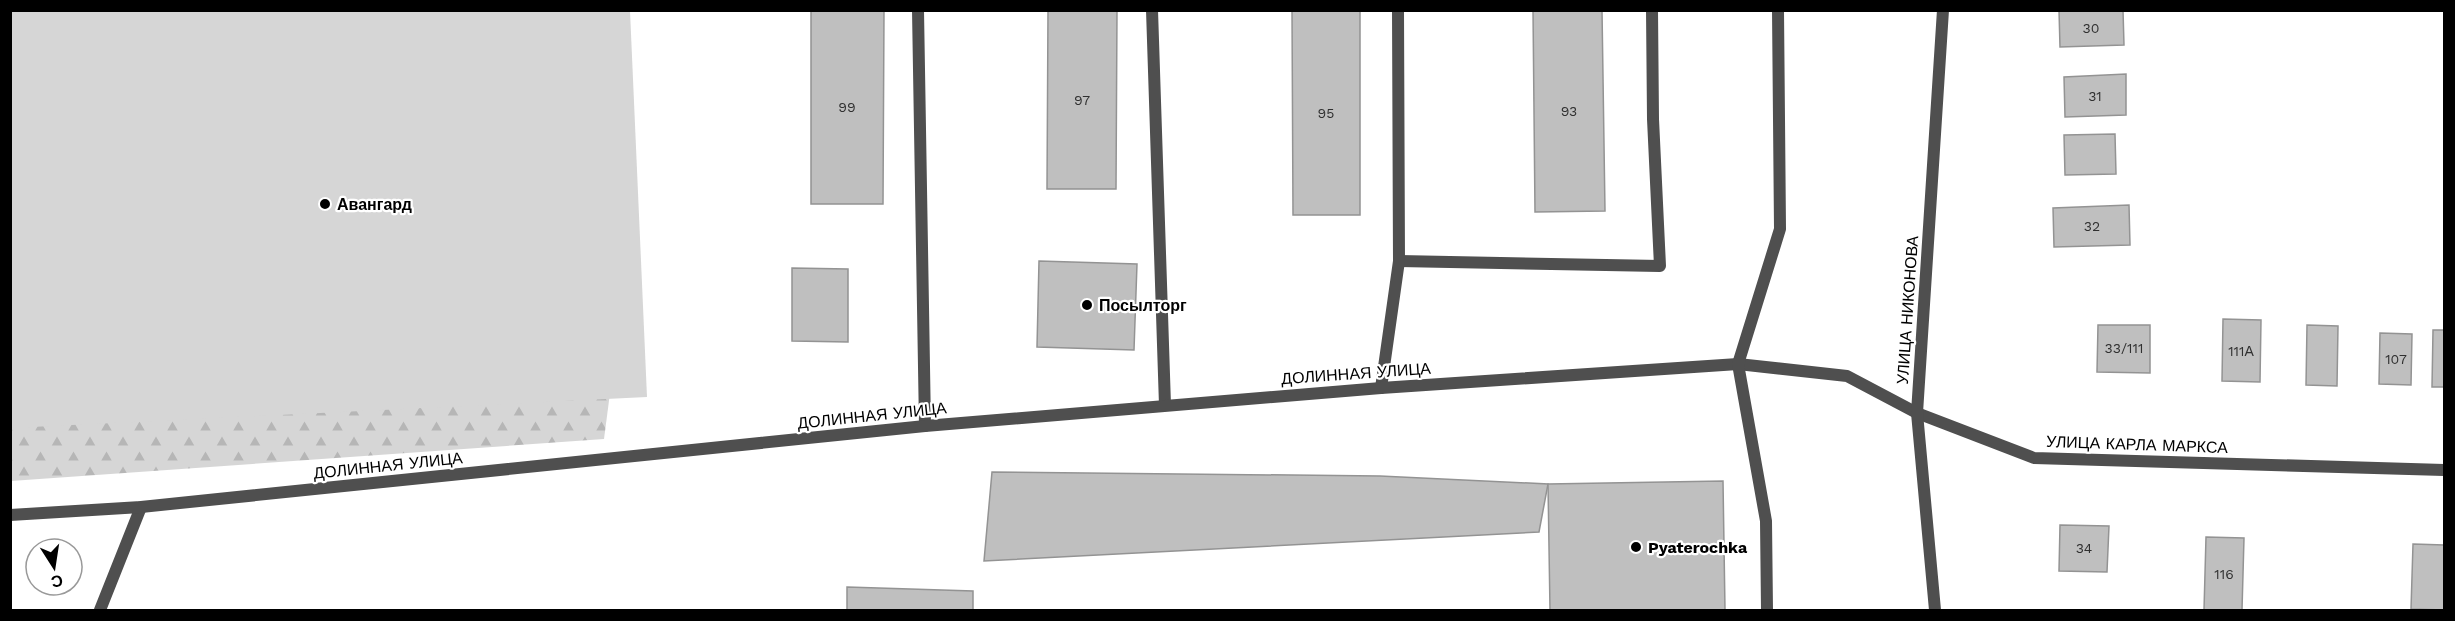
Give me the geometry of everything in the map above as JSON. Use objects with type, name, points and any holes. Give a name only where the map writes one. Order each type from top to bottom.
[{"type":"street","points":[[918,10],[925,426]]},
{"type":"street","points":[[1152,10],[1165,405]]},
{"type":"street","points":[[1381,388],[1399,261],[1398,10]]},
{"type":"street","points":[[1399,261],[1660,266],[1653,119],[1652,10]]},
{"type":"street","points":[[1767,610],[1766,521],[1738,364],[1780,229],[1778,10]]},
{"type":"street","name":"УЛИЦА НИКОНОВА","points":[[1935,610],[1917,412],[1943,10]]},
{"type":"street","name":"ДОЛИННАЯ УЛИЦА","points":[[10,515],[141,507],[925,426],[1165,405],[1738,364]]},
{"type":"street","name":"УЛИЦА КАРЛА МАРКСА","points":[[1738,364],[1847,376],[1917,412],[2034,458],[2445,470]]},
{"type":"street","points":[[100,610],[141,507]]},
{"type":"green space","name":"Авангард","points":[[10,11],[630,11],[647,397],[11,428]]},
{"type":"green space","points":[[11,383],[610,393],[604,439],[11,481]]},
{"type":"building","points":[[811,10],[884,10],[883,204],[811,204]]},
{"type":"building","points":[[1048,10],[1117,10],[1116,189],[1047,189]]},
{"type":"building","points":[[1292,10],[1360,10],[1360,215],[1293,215]]},
{"type":"building","points":[[1533,10],[1602,10],[1605,211],[1535,212]]},
{"type":"building","points":[[2059,10],[2123,10],[2124,45],[2060,47]]},
{"type":"building","points":[[2126,74],[2126,115],[2065,117],[2064,77]]},
{"type":"building","points":[[2115,134],[2116,174],[2065,175],[2064,135]]},
{"type":"building","points":[[2129,205],[2130,245],[2054,247],[2053,208]]},
{"type":"building","name":"Посылторг","points":[[1039,261],[1137,264],[1134,350],[1037,347]]},
{"type":"building","points":[[792,268],[848,269],[848,342],[792,341]]},
{"type":"building","points":[[2223,319],[2261,320],[2260,382],[2222,381]]},
{"type":"building","points":[[2098,325],[2150,325],[2150,373],[2097,372]]},
{"type":"building","points":[[2307,325],[2338,326],[2337,386],[2306,385]]},
{"type":"building","points":[[2433,330],[2444,330],[2444,387],[2432,387]]},
{"type":"building","points":[[2380,333],[2412,334],[2411,385],[2379,384]]},
{"type":"building","points":[[992,472],[1380,476],[1548,484],[1539,532],[984,561]]},
{"type":"building","name":"Pyaterochka","points":[[1723,481],[1725,610],[1550,610],[1548,484]]},
{"type":"building","points":[[2060,525],[2109,526],[2107,572],[2059,571]]},
{"type":"building","points":[[2206,537],[2244,538],[2242,610],[2204,610]]},
{"type":"building","points":[[2413,544],[2444,545],[2444,610],[2411,609]]},
{"type":"building","points":[[847,587],[973,591],[973,610],[847,610]]},
{"type":"place","name":"Авангард","points":[[325,204]]},
{"type":"place","name":"Посылторг","points":[[1087,305]]},
{"type":"place","name":"Pyaterochka","points":[[1636,547]]}]
